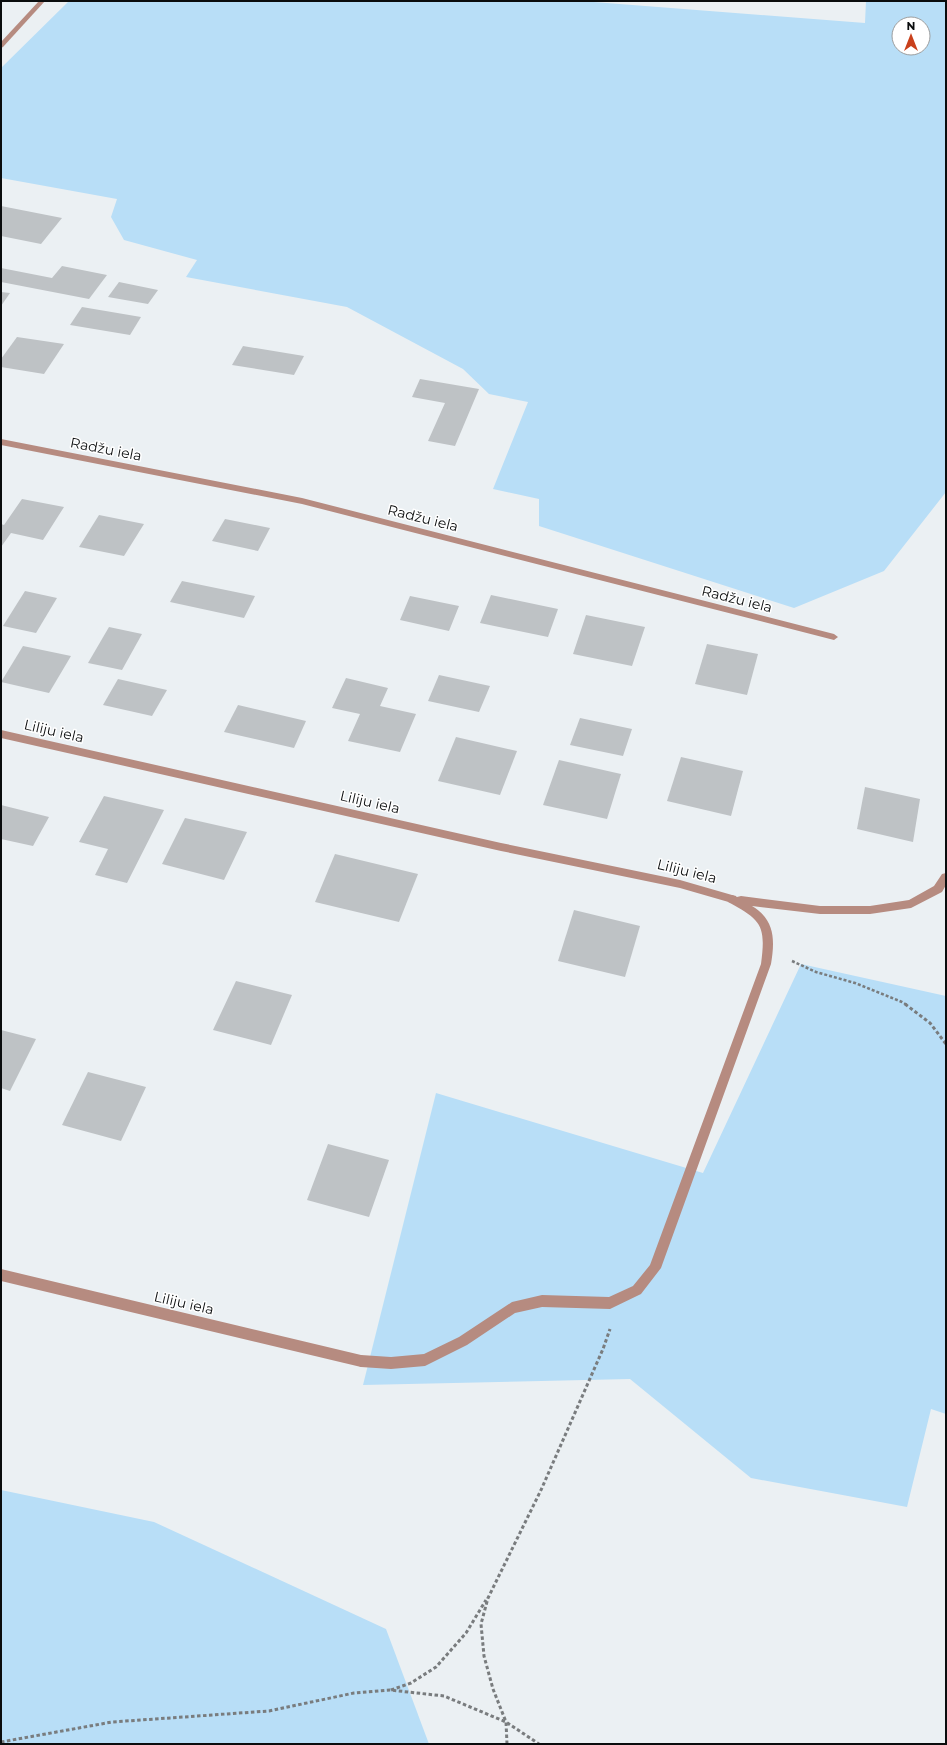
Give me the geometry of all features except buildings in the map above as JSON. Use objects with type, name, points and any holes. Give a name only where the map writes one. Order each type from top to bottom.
[{"type":"street","points":[[1,46],[42,1]]},
{"type":"street","name":"Radžu iela","points":[[1,442],[302,501],[834,637]]},
{"type":"street","name":"Liliju iela","points":[[1,734],[501,847],[680,884],[732,899]]},
{"type":"street","points":[[732,899],[820,910],[870,910],[912,904],[938,889],[946,877]]},
{"type":"street","points":[[610,1303],[637,1290],[655,1268],[766,964],[770,944],[769,930],[752,909],[732,899]]},
{"type":"street","name":"Liliju iela","points":[[1,1275],[361,1361],[391,1363],[425,1360],[463,1341],[512,1308],[542,1301],[610,1303]]},
{"type":"path","points":[[770,944],[790,960],[816,972],[855,983],[902,1002],[930,1024],[946,1044]]},
{"type":"path","points":[[390,1690],[411,1683],[436,1667],[466,1633],[488,1598],[541,1490],[603,1349],[612,1321],[610,1303]]},
{"type":"path","points":[[488,1598],[481,1624],[484,1656],[493,1688],[506,1722],[507,1744]]},
{"type":"path","points":[[1,1742],[112,1722],[269,1711],[354,1693],[390,1690],[444,1696],[506,1722],[539,1744]]},
{"type":"shaded area","points":[[69,1],[581,1],[865,23],[866,1],[946,1],[946,492],[884,571],[794,608],[539,526],[539,499],[493,489],[528,402],[489,394],[463,369],[347,307],[186,277],[197,260],[124,240],[111,217],[117,199],[1,178],[1,68]]},
{"type":"shaded area","points":[[801,964],[946,996],[946,1414],[931,1409],[907,1507],[751,1478],[630,1379],[363,1385],[436,1093],[703,1173]]},
{"type":"shaded area","points":[[1,1490],[154,1522],[386,1629],[429,1744],[1,1744]]}]
